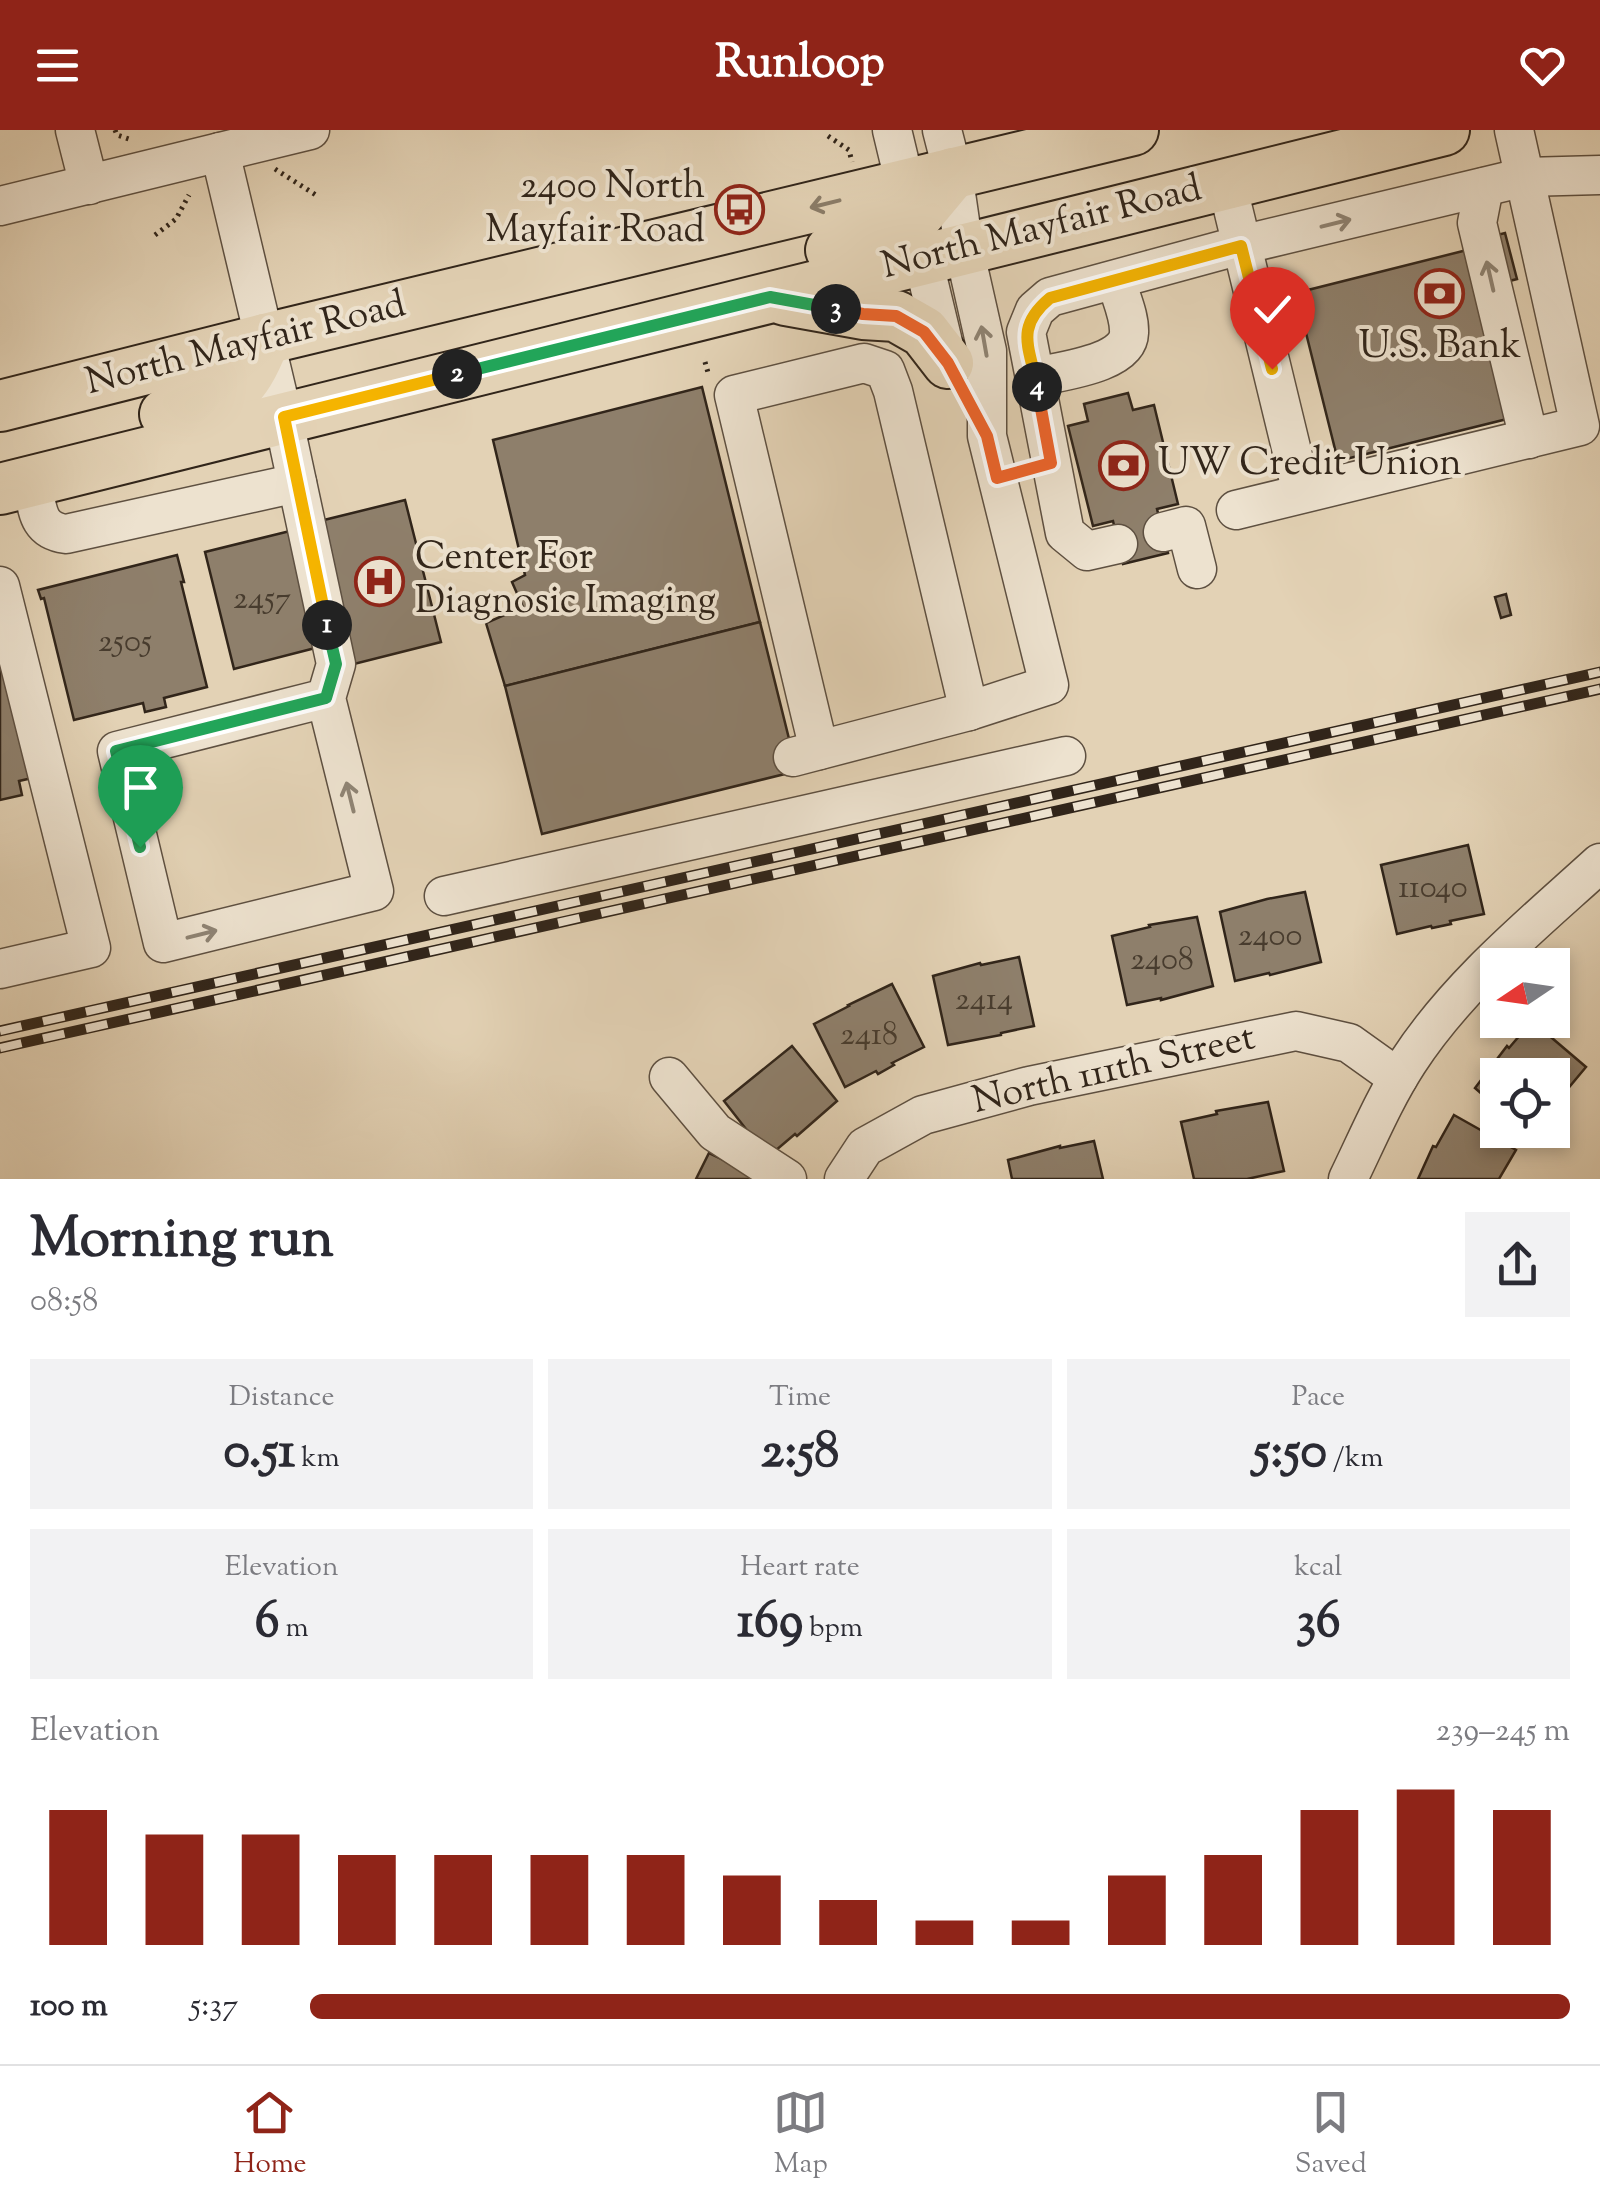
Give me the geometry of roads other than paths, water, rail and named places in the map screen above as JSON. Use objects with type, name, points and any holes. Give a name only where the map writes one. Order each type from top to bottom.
[{"type":"main road","name":"North Mayfair Road","points":[[933,228],[948,152],[1133,130]]},
{"type":"main road","points":[[461,373],[527,336],[631,299],[1259,147],[1308,130]]},
{"type":"main road","name":"North Mayfair Road","points":[[0,406],[265,339],[933,228],[1227,184],[1444,130]]},
{"type":"main road","name":"North Mayfair Road","points":[[10,474],[284,417],[770,297],[933,228]]},
{"type":"main road","points":[[770,297],[896,316],[924,332],[948,363]]},
{"type":"main road","points":[[10,474],[219,401],[236,391],[251,373],[265,339]]},
{"type":"street","points":[[75,130],[89,185]]},
{"type":"street","points":[[0,206],[310,130]]},
{"type":"street","points":[[892,130],[987,351],[987,436],[1049,685],[969,711],[803,740],[783,658],[734,396],[864,363],[885,370],[969,711]]},
{"type":"street","points":[[1236,510],[1580,426],[1514,130]]},
{"type":"street","points":[[220,152],[284,417],[336,664],[326,698],[374,891],[163,943],[116,751],[326,698]]},
{"type":"street","points":[[1118,544],[1087,551],[1065,533],[1026,332],[1035,310],[1050,298],[1241,246],[1525,177],[1600,175]]},
{"type":"street","points":[[1227,184],[1302,493]]},
{"type":"street","points":[[1484,187],[1477,223],[1529,438]]},
{"type":"street","points":[[933,228],[948,363],[987,436]]},
{"type":"street","points":[[1036,378],[1110,358],[1123,349],[1130,334],[1116,280]]},
{"type":"street","points":[[997,478],[1051,463]]},
{"type":"street","points":[[10,474],[43,526],[66,534],[298,483]]},
{"type":"street","points":[[1162,532],[1186,526],[1198,569]]},
{"type":"street","points":[[0,586],[90,948],[0,969]]},
{"type":"street","points":[[444,896],[1066,756]]},
{"type":"street","points":[[1348,1179],[1410,1058],[1461,994],[1600,863]]},
{"type":"street","name":"North 111th Street","points":[[844,1179],[865,1147],[923,1115],[1029,1086],[1296,1031],[1349,1043],[1398,1078]]},
{"type":"street","points":[[669,1077],[715,1132],[787,1179]]},
{"type":"railway","points":[[0,1031],[1600,672]]},
{"type":"railway","points":[[0,1048],[1600,689]]},
{"type":"place","name":"2400 North Mayfair Road","points":[[740,210]]},
{"type":"place","name":"U.S. Bank","points":[[1440,294]]},
{"type":"place","name":"UW Credit Union","points":[[1123,465]]},
{"type":"place","name":"Center For Diagnosic Imaging","points":[[380,581]]}]
